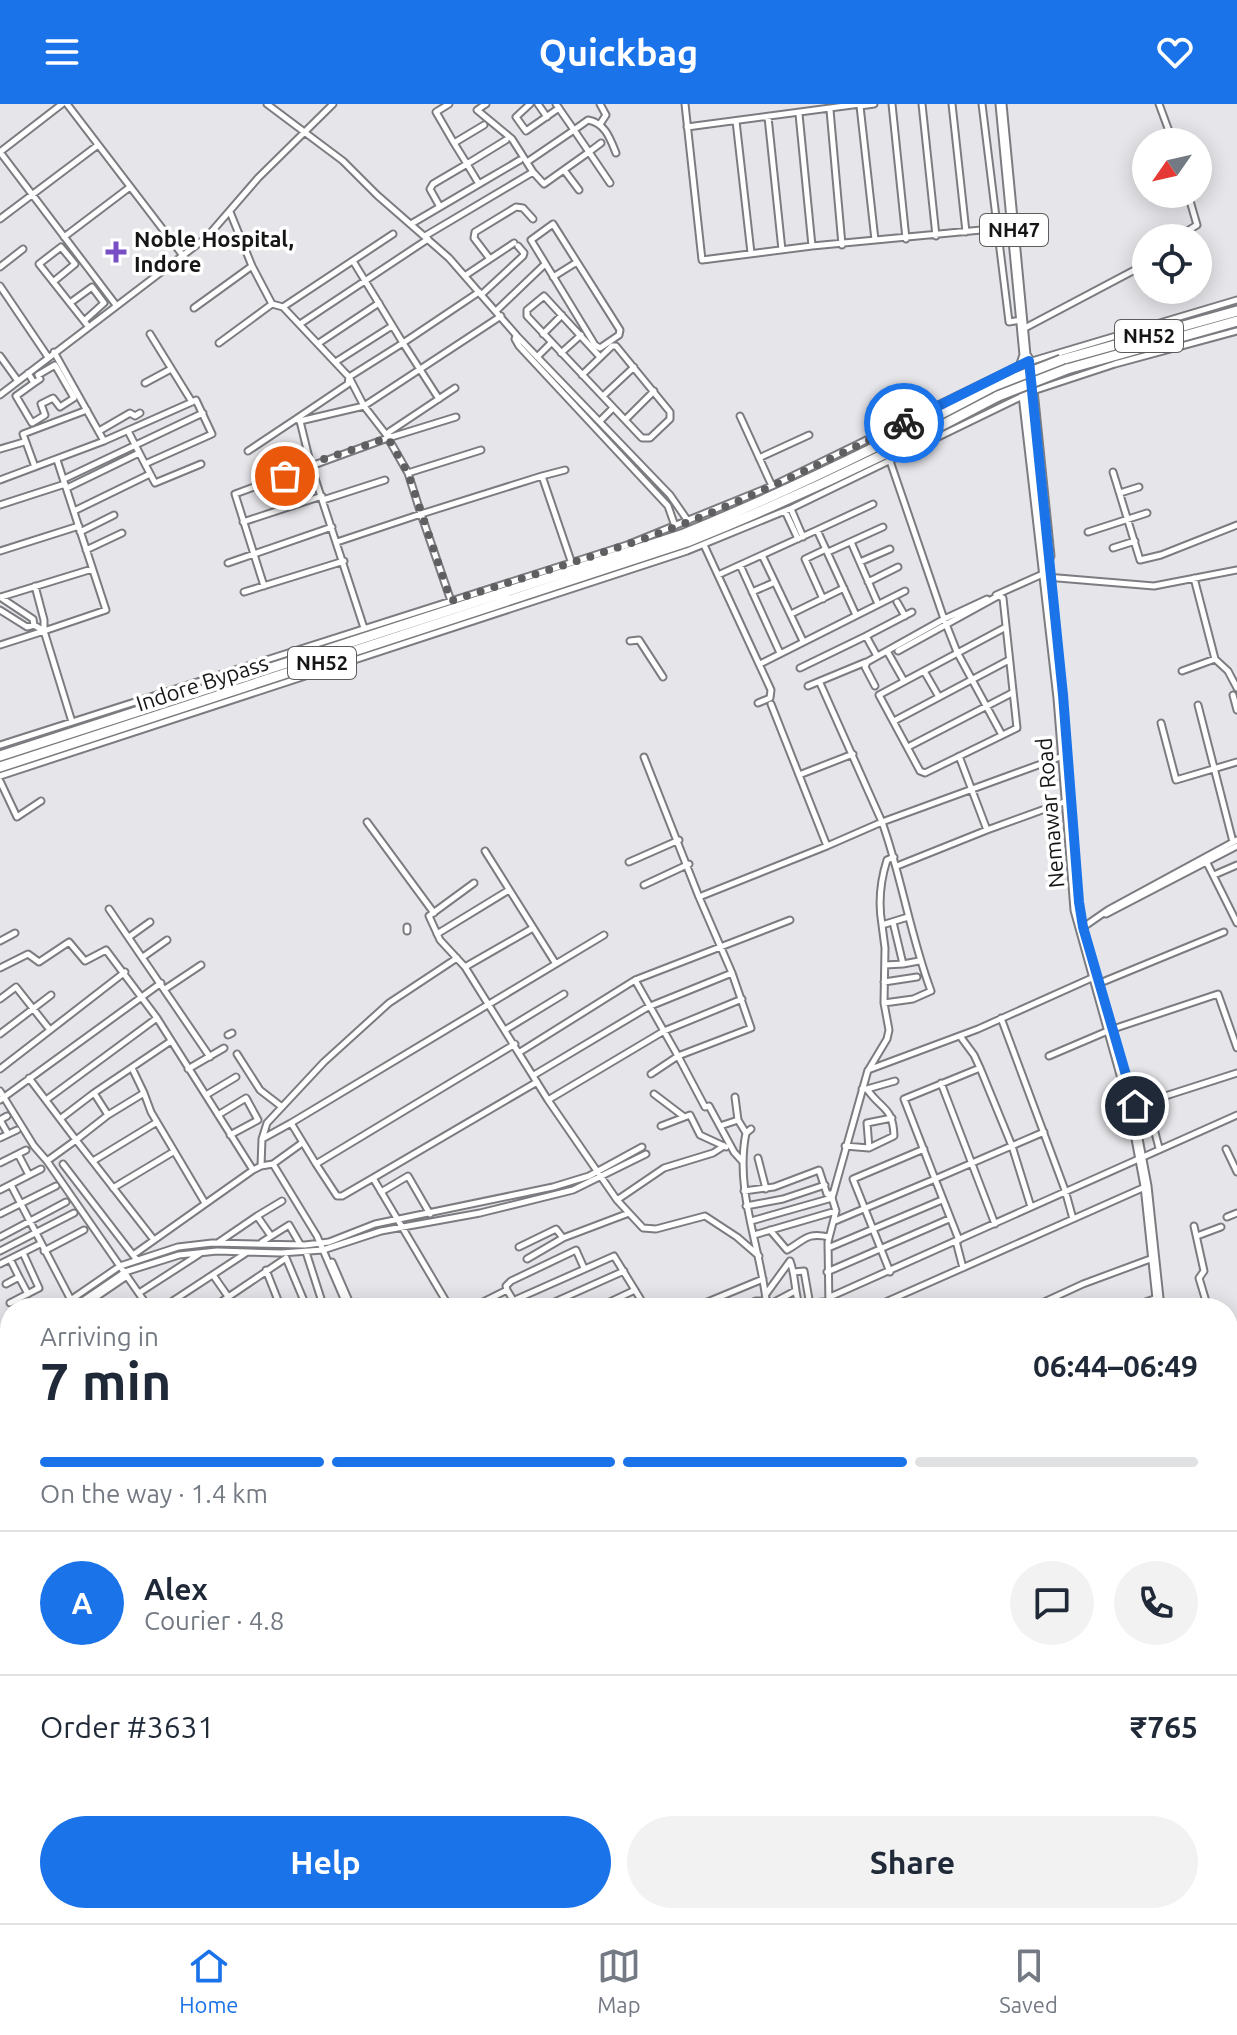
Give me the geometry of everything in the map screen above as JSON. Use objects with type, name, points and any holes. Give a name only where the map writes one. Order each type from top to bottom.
[{"type":"highway","name":"Nemawar Road","points":[[1001,104],[1082,928]]},
{"type":"highway","name":"NH52","points":[[685,538],[850,461],[1026,372],[1237,311]]},
{"type":"highway","name":"NH52","points":[[641,554],[782,504],[1031,380],[1237,321]]},
{"type":"highway","name":"Indore Bypass","points":[[0,756],[641,554]]},
{"type":"highway","name":"Indore Bypass","points":[[0,767],[641,554]]},
{"type":"highway","name":"Nemawar Road","points":[[1047,576],[1082,928],[1133,1106],[1156,1243],[1160,1298]]},
{"type":"highway","name":"Nemawar Road","points":[[1143,1155],[1156,1243],[1154,1258],[1159,1298]]},
{"type":"street","points":[[116,305],[0,152],[64,104],[184,257]]},
{"type":"street","points":[[267,104],[343,161],[466,275],[517,336],[600,421],[688,521]]},
{"type":"street","points":[[86,323],[184,257],[217,227],[258,178],[333,104]]},
{"type":"street","points":[[449,104],[436,112],[479,184]]},
{"type":"street","points":[[473,104],[506,134],[543,185],[601,143]]},
{"type":"street","points":[[477,110],[486,104]]},
{"type":"street","points":[[530,104],[516,117],[525,130],[528,131],[558,106],[610,183]]},
{"type":"street","points":[[538,104],[547,117]]},
{"type":"street","points":[[600,104],[606,118],[600,124]]},
{"type":"street","points":[[685,104],[702,260],[1014,227]]},
{"type":"street","points":[[687,127],[874,104]]},
{"type":"street","points":[[892,104],[906,239]]},
{"type":"street","points":[[922,104],[936,236]]},
{"type":"street","points":[[952,104],[966,232]]},
{"type":"street","points":[[982,104],[1009,322],[1022,324],[1132,271]]},
{"type":"street","points":[[1159,104],[1168,128]]},
{"type":"street","points":[[860,105],[875,240]]},
{"type":"street","points":[[830,110],[842,245]]},
{"type":"street","points":[[799,114],[812,246]]},
{"type":"street","points":[[768,117],[782,250]]},
{"type":"street","points":[[527,162],[590,120],[600,124],[616,153]]},
{"type":"street","points":[[736,121],[751,253]]},
{"type":"street","points":[[454,143],[484,125]]},
{"type":"street","points":[[440,207],[429,187],[506,140]]},
{"type":"street","points":[[0,219],[98,145]]},
{"type":"street","points":[[411,224],[520,160]]},
{"type":"street","points":[[564,170],[579,190]]},
{"type":"street","points":[[300,324],[427,238],[533,172]]},
{"type":"street","points":[[64,237],[130,187]]},
{"type":"street","points":[[490,259],[473,236],[475,232],[516,207],[523,208],[533,219]]},
{"type":"street","points":[[228,215],[272,304],[283,307],[337,361],[388,438],[408,473],[451,601]]},
{"type":"street","points":[[553,224],[577,262],[620,330],[619,335],[601,347],[595,345],[531,239],[553,224]]},
{"type":"street","points":[[283,307],[393,234]]},
{"type":"street","points":[[248,451],[348,384],[349,377],[480,294],[524,253],[516,245],[466,275]]},
{"type":"street","points":[[53,282],[75,264],[61,247],[39,263],[53,282],[86,323]]},
{"type":"street","points":[[0,267],[23,249]]},
{"type":"street","points":[[353,261],[439,399]]},
{"type":"street","points":[[553,277],[577,262]]},
{"type":"street","points":[[298,420],[364,406],[421,370],[498,314],[544,265]]},
{"type":"street","points":[[194,308],[252,266]]},
{"type":"street","points":[[0,286],[51,355],[104,441]]},
{"type":"street","points":[[0,395],[51,355],[104,302],[90,286],[70,303]]},
{"type":"street","points":[[582,375],[614,346],[654,391],[670,412],[670,419],[645,439],[613,408],[551,343],[527,316],[527,310],[543,295],[600,357]]},
{"type":"street","points":[[41,801],[17,817],[0,778],[641,554],[675,526],[772,486],[1028,360],[1237,300]]},
{"type":"street","points":[[319,343],[379,303]]},
{"type":"street","points":[[219,343],[272,304]]},
{"type":"street","points":[[543,334],[562,315]]},
{"type":"street","points":[[337,361],[392,326]]},
{"type":"street","points":[[0,745],[571,561],[704,545],[788,510],[1028,393],[1115,364],[1237,331]]},
{"type":"street","points":[[150,334],[192,402]]},
{"type":"street","points":[[561,353],[581,335]]},
{"type":"street","points":[[517,336],[515,339],[519,346],[621,453],[670,510],[675,526]]},
{"type":"street","points":[[537,357],[551,343]]},
{"type":"street","points":[[0,356],[18,381]]},
{"type":"street","points":[[44,417],[32,423],[16,396],[40,379],[38,375],[55,365],[74,397],[60,407],[53,398],[41,404],[47,424]]},
{"type":"street","points":[[603,397],[634,367]]},
{"type":"street","points":[[145,383],[171,369]]},
{"type":"street","points":[[28,373],[34,383]]},
{"type":"street","points":[[388,438],[389,432],[455,388]]},
{"type":"street","points":[[625,420],[654,391]]},
{"type":"street","points":[[0,480],[104,441],[197,400],[212,434],[145,464]]},
{"type":"street","points":[[600,421],[613,408]]},
{"type":"street","points":[[35,467],[23,434],[87,410]]},
{"type":"street","points":[[99,431],[130,413],[135,416],[140,413]]},
{"type":"street","points":[[65,484],[134,444],[203,413]]},
{"type":"street","points":[[740,416],[772,486]]},
{"type":"street","points":[[264,586],[236,494],[388,438],[456,417]]},
{"type":"street","points":[[298,420],[364,628]]},
{"type":"street","points":[[128,431],[155,483],[201,464]]},
{"type":"street","points":[[759,458],[809,435]]},
{"type":"street","points":[[0,449],[24,442]]},
{"type":"street","points":[[408,473],[481,450]]},
{"type":"street","points":[[0,505],[65,484],[139,453]]},
{"type":"street","points":[[0,645],[106,610],[57,460]]},
{"type":"street","points":[[890,461],[944,623],[1002,735]]},
{"type":"street","points":[[337,542],[565,470]]},
{"type":"street","points":[[1113,472],[1140,560],[1161,555],[1237,525]]},
{"type":"street","points":[[74,511],[150,474]]},
{"type":"street","points":[[542,476],[571,561]]},
{"type":"street","points":[[243,522],[385,480]]},
{"type":"street","points":[[1120,493],[1139,487]]},
{"type":"street","points":[[718,575],[873,504]]},
{"type":"street","points":[[670,510],[677,505]]},
{"type":"street","points":[[788,510],[800,538]]},
{"type":"street","points":[[1088,532],[1147,513]]},
{"type":"street","points":[[0,551],[80,529],[114,515]]},
{"type":"street","points":[[228,563],[332,527]]},
{"type":"street","points":[[823,599],[805,559],[883,527]]},
{"type":"street","points":[[817,530],[856,615]]},
{"type":"street","points":[[86,550],[122,533]]},
{"type":"street","points":[[1113,548],[1135,541]]},
{"type":"street","points":[[851,542],[878,604]]},
{"type":"street","points":[[704,545],[772,695],[758,703]]},
{"type":"street","points":[[860,562],[890,549]]},
{"type":"street","points":[[762,555],[803,641]]},
{"type":"street","points":[[244,592],[344,561]]},
{"type":"street","points":[[740,565],[780,653]]},
{"type":"street","points":[[868,582],[898,567]]},
{"type":"street","points":[[0,597],[92,569]]},
{"type":"street","points":[[898,651],[944,623],[1047,576],[1154,586],[1237,570]]},
{"type":"street","points":[[1194,578],[1215,659],[1228,671],[1237,688]]},
{"type":"street","points":[[752,592],[775,582]]},
{"type":"street","points":[[35,586],[44,631],[72,722]]},
{"type":"street","points":[[791,614],[844,588]]},
{"type":"street","points":[[760,664],[905,591]]},
{"type":"street","points":[[808,686],[867,662],[1001,596],[1006,627],[1017,728],[924,773],[879,695],[1006,627]]},
{"type":"street","points":[[0,597],[33,619],[34,625]]},
{"type":"street","points":[[897,602],[905,616]]},
{"type":"street","points":[[0,610],[27,627],[34,625],[44,631]]},
{"type":"street","points":[[800,668],[912,612]]},
{"type":"street","points":[[866,636],[877,656]]},
{"type":"street","points":[[630,641],[639,640],[663,677]]},
{"type":"street","points":[[887,651],[905,681]]},
{"type":"street","points":[[1182,671],[1215,659]]},
{"type":"street","points":[[894,721],[1009,660]]},
{"type":"street","points":[[867,662],[865,667],[875,686]]},
{"type":"street","points":[[924,671],[939,697]]},
{"type":"street","points":[[820,683],[882,822],[897,866],[900,892],[930,992],[913,999],[884,1003]]},
{"type":"street","points":[[908,747],[1012,693]]},
{"type":"street","points":[[1233,695],[1237,710]]},
{"type":"street","points":[[771,704],[827,846]]},
{"type":"street","points":[[1082,928],[1236,842],[1198,705]]},
{"type":"street","points":[[1161,723],[1176,780],[1237,762]]},
{"type":"street","points":[[799,775],[853,754]]},
{"type":"street","points":[[959,756],[987,830]]},
{"type":"street","points":[[699,897],[882,822],[1064,756]]},
{"type":"street","points":[[644,757],[721,945],[751,1028],[678,1056],[651,1074]]},
{"type":"street","points":[[897,866],[1067,801]]},
{"type":"street","points":[[367,822],[434,913]]},
{"type":"street","points":[[629,862],[679,840]]},
{"type":"street","points":[[485,851],[556,964]]},
{"type":"street","points":[[829,1298],[828,1248],[836,1211],[832,1196],[868,1070],[889,1036],[879,909],[887,860],[894,857]]},
{"type":"street","points":[[1205,859],[1237,923]]},
{"type":"street","points":[[644,885],[689,864]]},
{"type":"street","points":[[1214,875],[1237,865]]},
{"type":"street","points":[[474,883],[429,916],[437,934],[465,967],[548,1100],[617,1200],[643,1228],[656,1229],[705,1216],[759,1256]]},
{"type":"street","points":[[437,934],[509,890]]},
{"type":"street","points":[[109,909],[210,1057]]},
{"type":"street","points":[[882,925],[908,917]]},
{"type":"street","points":[[520,1052],[635,980],[790,920]]},
{"type":"street","points":[[129,937],[150,922]]},
{"type":"street","points":[[893,922],[903,964]]},
{"type":"street","points":[[465,967],[533,928]]},
{"type":"street","points":[[868,1070],[1224,932]]},
{"type":"street","points":[[0,941],[15,933]]},
{"type":"street","points":[[262,1139],[604,935]]},
{"type":"street","points":[[143,957],[167,940]]},
{"type":"street","points":[[0,968],[28,954],[39,962],[69,942],[85,961],[106,950],[157,1018],[253,1170]]},
{"type":"street","points":[[261,1166],[262,1139],[267,1123],[324,1062],[389,1003],[457,958]]},
{"type":"street","points":[[885,965],[920,961]]},
{"type":"street","points":[[142,1298],[1,1096],[142,996],[201,965]]},
{"type":"street","points":[[0,1069],[125,972]]},
{"type":"street","points":[[291,1123],[337,1196],[342,1196],[648,1007],[732,973]]},
{"type":"street","points":[[884,982],[917,977]]},
{"type":"street","points":[[635,980],[705,1107],[709,1106],[734,1152],[743,1162]]},
{"type":"street","points":[[0,999],[16,987],[50,1030]]},
{"type":"street","points":[[505,1030],[564,994]]},
{"type":"street","points":[[1049,1056],[1112,1029],[1218,994],[1237,1048]]},
{"type":"street","points":[[0,1034],[51,995]]},
{"type":"street","points":[[548,1100],[664,1031],[742,999]]},
{"type":"street","points":[[46,1100],[157,1018]]},
{"type":"street","points":[[1001,1018],[1073,1219]]},
{"type":"street","points":[[960,1036],[980,1068],[1012,1146],[1031,1207]]},
{"type":"street","points":[[60,1119],[171,1041]]},
{"type":"street","points":[[316,1164],[515,1044]]},
{"type":"street","points":[[188,1069],[224,1048]]},
{"type":"street","points":[[237,1054],[260,1090],[282,1107]]},
{"type":"street","points":[[132,1068],[173,1152],[205,1203]]},
{"type":"street","points":[[963,1268],[957,1241],[904,1099],[980,1068]]},
{"type":"street","points":[[1133,1106],[1237,1073]]},
{"type":"street","points":[[206,1095],[236,1077]]},
{"type":"street","points":[[29,1078],[154,1240]]},
{"type":"street","points":[[865,1089],[895,1081]]},
{"type":"street","points":[[941,1083],[995,1224]]},
{"type":"street","points":[[845,1146],[869,1148],[894,1137],[892,1118],[887,1109],[865,1089]]},
{"type":"street","points":[[94,1093],[108,1115]]},
{"type":"street","points":[[47,1161],[108,1115],[144,1093]]},
{"type":"street","points":[[654,1094],[684,1117]]},
{"type":"street","points":[[735,1097],[738,1120],[748,1131],[743,1162],[744,1191],[766,1298]]},
{"type":"street","points":[[218,1115],[246,1098],[258,1120],[267,1123]]},
{"type":"street","points":[[1147,1102],[1159,1148]]},
{"type":"street","points":[[837,1298],[1065,1190],[1237,1115]]},
{"type":"street","points":[[7,1116],[0,1120],[8,1134]]},
{"type":"street","points":[[661,1126],[692,1116],[700,1135],[734,1152]]},
{"type":"street","points":[[869,1148],[867,1123],[892,1118]]},
{"type":"street","points":[[230,1135],[258,1120]]},
{"type":"street","points":[[720,1126],[738,1120]]},
{"type":"street","points":[[93,1162],[157,1122]]},
{"type":"street","points":[[0,1138],[17,1130]]},
{"type":"street","points":[[835,1221],[1044,1132]]},
{"type":"street","points":[[135,1258],[154,1240],[205,1203],[253,1170],[273,1164],[302,1143]]},
{"type":"street","points":[[617,1200],[664,1168],[713,1153],[724,1146]]},
{"type":"street","points":[[88,1298],[126,1274],[179,1255],[306,1252],[381,1231],[480,1213],[573,1190],[642,1147]]},
{"type":"street","points":[[890,1272],[853,1179],[924,1149]]},
{"type":"street","points":[[1226,1149],[1237,1172]]},
{"type":"street","points":[[0,1162],[26,1150]]},
{"type":"street","points":[[113,1188],[173,1152]]},
{"type":"street","points":[[18,1154],[29,1175]]},
{"type":"street","points":[[74,1298],[135,1258],[193,1244],[260,1243],[321,1247],[375,1224],[527,1194],[599,1174],[646,1154]]},
{"type":"street","points":[[758,1158],[766,1189]]},
{"type":"street","points":[[63,1164],[135,1258]]},
{"type":"street","points":[[273,1164],[321,1247],[345,1298]]},
{"type":"street","points":[[0,1190],[41,1169]]},
{"type":"street","points":[[744,1191],[766,1189],[819,1170],[827,1194],[832,1196]]},
{"type":"street","points":[[381,1192],[408,1176],[430,1214]]},
{"type":"street","points":[[373,1178],[444,1298]]},
{"type":"street","points":[[11,1185],[70,1298]]},
{"type":"street","points":[[746,1206],[783,1199],[825,1185]]},
{"type":"street","points":[[0,1214],[56,1186]]},
{"type":"street","points":[[895,1298],[1146,1186]]},
{"type":"street","points":[[751,1221],[832,1196]]},
{"type":"street","points":[[828,1248],[942,1200]]},
{"type":"street","points":[[218,1243],[282,1201]]},
{"type":"street","points":[[0,1237],[66,1202]]},
{"type":"street","points":[[754,1235],[836,1211]]},
{"type":"street","points":[[0,1251],[74,1213]]},
{"type":"street","points":[[527,1259],[563,1238],[629,1213]]},
{"type":"street","points":[[1227,1217],[1237,1213]]},
{"type":"street","points":[[257,1216],[271,1236]]},
{"type":"street","points":[[827,1272],[949,1219]]},
{"type":"street","points":[[260,1243],[289,1225],[301,1245]]},
{"type":"street","points":[[1194,1226],[1204,1271],[1199,1278],[1205,1298]]},
{"type":"street","points":[[1197,1236],[1221,1227]]},
{"type":"street","points":[[519,1247],[556,1229],[563,1238]]},
{"type":"street","points":[[44,1251],[84,1230]]},
{"type":"street","points":[[770,1230],[787,1250],[805,1237],[815,1234],[829,1237]]},
{"type":"street","points":[[0,1264],[40,1244]]},
{"type":"street","points":[[512,1298],[506,1286],[511,1281],[576,1250],[584,1268]]},
{"type":"street","points":[[177,1298],[247,1252]]},
{"type":"street","points":[[306,1252],[321,1298]]},
{"type":"street","points":[[20,1298],[39,1287],[23,1253]]},
{"type":"street","points":[[139,1293],[202,1253]]},
{"type":"street","points":[[519,1298],[614,1256],[639,1298]]},
{"type":"street","points":[[213,1275],[227,1297],[286,1258],[304,1298]]},
{"type":"street","points":[[1053,1298],[1154,1258]]},
{"type":"street","points":[[10,1259],[28,1294]]},
{"type":"street","points":[[769,1298],[790,1261],[795,1291],[799,1298]]},
{"type":"street","points":[[332,1262],[346,1298]]},
{"type":"street","points":[[266,1270],[277,1298]]},
{"type":"street","points":[[563,1298],[624,1271]]},
{"type":"street","points":[[794,1272],[804,1271],[805,1298]]},
{"type":"street","points":[[98,1298],[126,1274]]},
{"type":"street","points":[[6,1284],[19,1277]]},
{"type":"street","points":[[713,1298],[763,1279]]},
{"type":"street","points":[[491,1298],[507,1290]]},
{"type":"street","points":[[618,1298],[635,1290]]},
{"type":"street","points":[[783,1298],[795,1291]]},
{"type":"way so far","points":[[285,476],[308,468],[315,462],[388,438],[408,473],[451,601],[627,545],[772,486],[904,423]]},
{"type":"place","name":"Noble Hospital, Indore","points":[[116,252]]},
{"type":"route","points":[[904,423],[1029,361],[1063,695],[1079,902],[1083,927],[1135,1106]]}]
